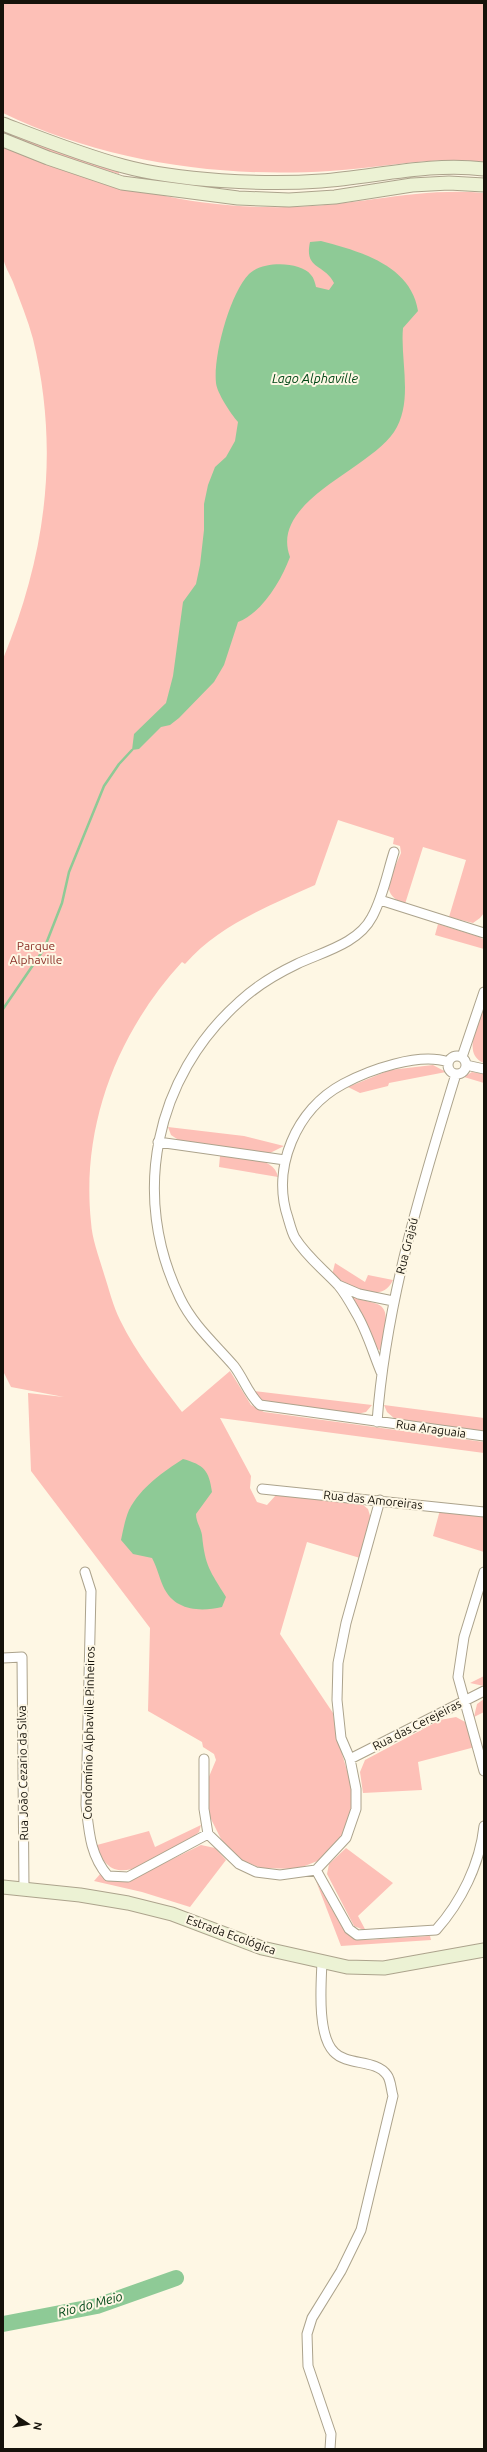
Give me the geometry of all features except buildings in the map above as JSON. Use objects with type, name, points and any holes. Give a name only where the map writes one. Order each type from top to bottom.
[{"type":"street","points":[[3,124],[55,144],[124,166],[194,177],[283,182],[321,181],[431,168],[484,169]]},
{"type":"street","points":[[3,140],[48,158],[122,183],[238,198],[289,200],[335,197],[412,185],[449,183],[484,185]]},
{"type":"street","name":"Rua Araguaia","points":[[394,852],[380,900],[372,919],[359,934],[265,981],[240,1001],[214,1026],[187,1063],[172,1099],[158,1142],[153,1188],[161,1246],[184,1304],[195,1323],[234,1366],[245,1382],[251,1397],[260,1405],[484,1436]]},
{"type":"street","points":[[380,900],[484,933]]},
{"type":"street","points":[[448,1062],[450,1070],[456,1074],[462,1072],[484,992]]},
{"type":"street","points":[[448,1062],[454,1056],[484,1069]]},
{"type":"street","points":[[381,1372],[357,1315],[338,1286],[310,1260],[294,1237],[285,1209],[283,1183],[285,1160],[293,1138],[306,1116],[321,1099],[338,1087],[360,1075],[393,1065],[421,1060],[441,1060],[448,1062]]},
{"type":"street","name":"Rua Grajaú","points":[[377,1422],[381,1372],[393,1301],[420,1194],[456,1074]]},
{"type":"street","points":[[158,1142],[285,1160]]},
{"type":"street","points":[[338,1286],[359,1294],[393,1301]]},
{"type":"street","name":"Rua das Amoreiras","points":[[262,1489],[380,1500],[484,1512]]},
{"type":"street","points":[[204,1759],[204,1809],[208,1834],[239,1864],[256,1872],[280,1876],[316,1870],[346,1838],[356,1809],[356,1789],[350,1759],[341,1738],[337,1700],[338,1663],[346,1623],[380,1500]]},
{"type":"street","name":"Condomínio Alphaville Pinheiros","points":[[86,1572],[91,1591],[86,1805],[89,1835],[98,1863],[108,1876],[128,1877],[208,1834]]},
{"type":"street","points":[[484,1572],[458,1661],[458,1677],[463,1702],[469,1714],[484,1771]]},
{"type":"street","name":"Rua João Cezario da Silva","points":[[3,1658],[22,1658],[24,1889]]},
{"type":"street","name":"Rua das Cerejeiras","points":[[350,1759],[484,1691]]},
{"type":"street","points":[[316,1870],[349,1929],[357,1935],[436,1930],[460,1899],[472,1870],[484,1826]]},
{"type":"street","name":"Estrada Ecológica","points":[[3,1887],[128,1903],[172,1914],[262,1948],[322,1962],[347,1966],[384,1968],[484,1950]]},
{"type":"street","points":[[322,1962],[319,2002],[328,2042],[334,2052],[344,2058],[381,2069],[388,2076],[393,2096],[362,2230],[341,2271],[312,2318],[307,2334],[308,2366],[331,2434],[330,2449]]},
{"type":"green space","points":[[3,3],[484,3],[484,162],[445,160],[349,170],[288,173],[246,172],[205,169],[163,163],[122,155],[82,144],[42,130],[3,113]]},
{"type":"green space","points":[[3,128],[119,170],[119,174],[68,159],[3,135]]},
{"type":"green space","name":"Parque Alphaville","points":[[3,145],[153,193],[204,203],[257,207],[291,207],[339,204],[436,193],[484,193],[484,913],[473,923],[449,917],[466,860],[423,847],[405,904],[396,899],[391,894],[389,882],[401,853],[400,846],[393,844],[394,838],[338,820],[315,885],[263,909],[229,927],[198,950],[185,964],[182,962],[159,990],[139,1019],[122,1050],[108,1083],[98,1116],[92,1151],[89,1186],[92,1228],[96,1248],[113,1303],[133,1344],[182,1412],[230,1371],[251,1405],[264,1412],[484,1442],[484,1453],[220,1418],[251,1476],[250,1488],[257,1502],[267,1505],[276,1495],[362,1504],[368,1509],[371,1519],[360,1558],[307,1542],[280,1634],[333,1713],[336,1734],[352,1787],[352,1810],[342,1836],[320,1860],[297,1869],[261,1868],[239,1859],[221,1839],[209,1815],[208,1779],[216,1760],[214,1754],[203,1747],[202,1742],[148,1711],[150,1628],[31,1471],[28,1393],[64,1397],[11,1387],[3,1371],[3,659],[18,620],[30,580],[39,541],[47,462],[46,421],[41,381],[33,339],[24,310],[3,257]]},
{"type":"green space","points":[[438,924],[480,937],[484,940],[484,949],[435,935]]},
{"type":"green space","points":[[484,1006],[484,1063],[477,1059],[474,1053],[473,1045],[476,1029]]},
{"type":"green space","points":[[433,1065],[446,1072],[389,1083],[388,1086],[360,1093],[348,1087],[390,1070]]},
{"type":"green space","points":[[472,1072],[484,1074],[484,1083],[464,1077]]},
{"type":"green space","points":[[168,1127],[244,1136],[284,1146],[270,1153],[180,1141],[171,1135]]},
{"type":"green space","points":[[220,1156],[262,1161],[270,1165],[275,1170],[278,1177],[219,1167]]},
{"type":"green space","points":[[335,1263],[365,1282],[368,1275],[393,1280],[388,1288],[381,1292],[373,1293],[364,1291],[347,1284],[332,1275]]},
{"type":"green space","points":[[350,1295],[358,1299],[377,1304],[385,1311],[385,1328],[380,1350],[376,1349]]},
{"type":"green space","points":[[253,1391],[372,1405],[366,1412],[357,1414],[261,1401]]},
{"type":"green space","points":[[384,1405],[484,1418],[484,1432],[395,1419],[387,1412]]},
{"type":"green space","points":[[440,1510],[478,1515],[484,1518],[484,1552],[433,1536]]},
{"type":"green space","points":[[484,1676],[484,1686],[470,1683]]},
{"type":"green space","points":[[484,1699],[484,1712],[474,1717],[477,1704]]},
{"type":"green space","points":[[456,1717],[467,1723],[475,1747],[418,1762],[422,1790],[363,1793],[360,1772],[365,1760],[440,1720]]},
{"type":"green space","points":[[201,1825],[199,1832],[194,1836],[154,1860],[126,1870],[114,1869],[104,1861],[97,1845],[149,1831],[155,1847]]},
{"type":"green space","points":[[201,1845],[215,1848],[226,1860],[190,1907],[142,1892],[94,1881],[101,1873],[132,1879]]},
{"type":"green space","points":[[346,1848],[393,1883],[358,1916],[366,1931],[354,1926],[327,1874],[329,1864]]},
{"type":"green space","points":[[316,1881],[342,1927],[351,1936],[366,1940],[430,1936],[431,1940],[341,1946]]},
{"type":"water","name":"Lago Alphaville","points":[[321,241],[367,255],[381,262],[394,271],[405,282],[413,295],[418,311],[403,328],[405,395],[400,420],[394,432],[381,446],[307,503],[294,519],[287,537],[290,557],[286,566],[276,586],[263,604],[247,618],[238,622],[224,665],[214,682],[179,718],[170,725],[161,727],[139,749],[132,750],[134,734],[166,703],[173,676],[183,602],[196,584],[200,565],[204,530],[204,504],[208,485],[215,467],[226,457],[235,441],[238,422],[228,409],[216,383],[217,357],[229,310],[235,295],[249,274],[255,270],[271,265],[290,265],[306,270],[314,279],[316,287],[329,290],[334,283],[325,272],[312,262],[309,251],[310,242]]},
{"type":"water","points":[[183,1459],[201,1466],[207,1473],[211,1485],[212,1492],[196,1514],[196,1517],[209,1568],[226,1597],[222,1607],[214,1609],[188,1608],[174,1601],[163,1586],[152,1558],[133,1554],[121,1540],[129,1510],[140,1494],[160,1475]]},
{"type":"waterway","points":[[3,1009],[44,949],[62,903],[69,872],[104,786],[119,764],[132,750]]},
{"type":"waterway","name":"Rio do Meio","points":[[3,2324],[97,2306],[176,2278]]}]
